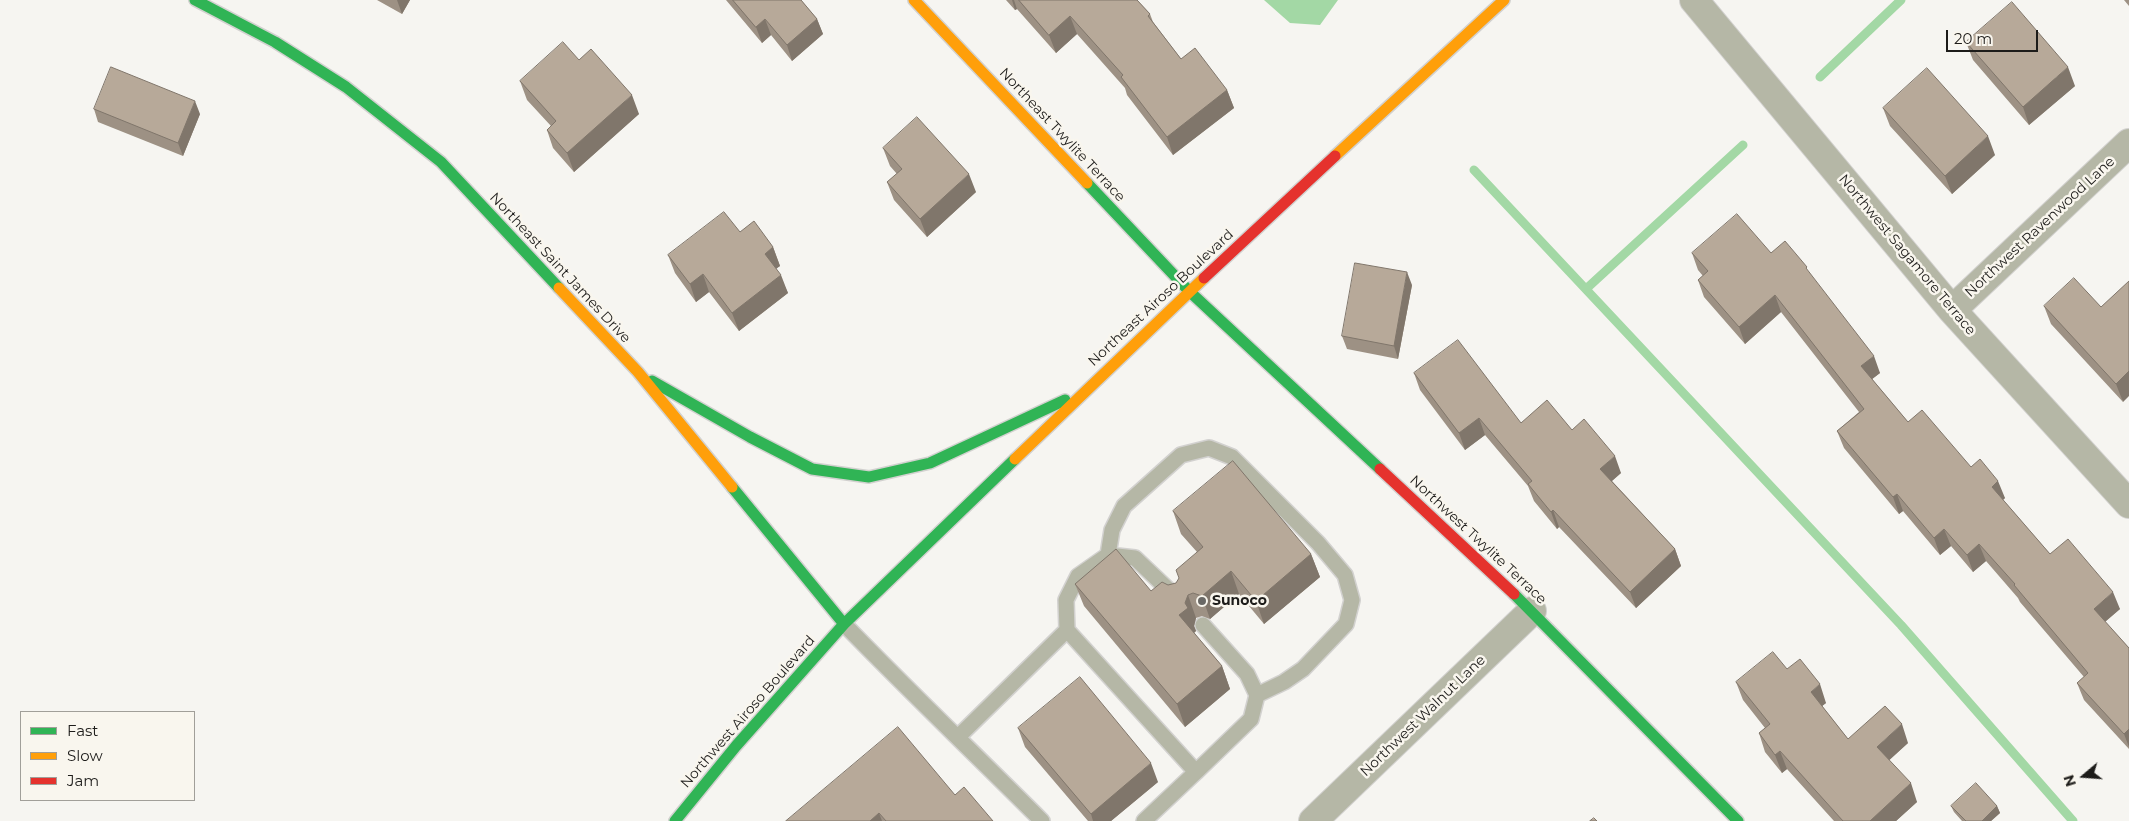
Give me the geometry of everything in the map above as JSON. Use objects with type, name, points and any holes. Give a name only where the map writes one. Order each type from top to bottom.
[{"type":"main road","name":"Northeast Saint James Drive","points":[[195,0],[275,42],[346,87],[441,162],[638,372],[844,624]]},
{"type":"main road","name":"Northeast Twylite Terrace","points":[[914,0],[1189,291]]},
{"type":"main road","name":"Northeast Airoso Boulevard","points":[[844,624],[1189,291],[1504,0]]},
{"type":"main road","name":"Northwest Twylite Terrace","points":[[1189,291],[1532,611],[1738,821]]},
{"type":"main road","points":[[638,372],[750,437],[812,469],[869,477],[930,463],[1084,391]]},
{"type":"main road","name":"Northwest Airoso Boulevard","points":[[674,821],[736,746],[844,624]]},
{"type":"street","name":"Northwest Sagamore Terrace","points":[[1694,0],[1952,310],[2129,504]]},
{"type":"street","name":"Northwest Ravenwood Lane","points":[[1952,310],[2129,144]]},
{"type":"street","name":"Northwest Walnut Lane","points":[[1313,821],[1532,611]]},
{"type":"lane","points":[[1108,555],[1112,530],[1124,506],[1181,455],[1209,448],[1232,457],[1329,556],[1345,575],[1352,600],[1346,624],[1303,669],[1284,682],[1257,695]]},
{"type":"lane","points":[[1178,599],[1135,558],[1108,555],[1078,576],[1066,600],[1067,630],[1196,772]]},
{"type":"lane","points":[[844,624],[917,699],[958,736],[1042,821]]},
{"type":"lane","points":[[1144,821],[1251,719],[1257,695],[1247,674],[1203,625]]},
{"type":"lane","points":[[958,736],[1067,630]]},
{"type":"shaded area","points":[[1264,0],[1338,0],[1320,25],[1290,23]]},
{"type":"building","points":[[733,0],[801,0],[817,19],[787,45],[765,19],[756,27]]},
{"type":"building","points":[[1019,0],[1137,0],[1150,14],[1148,16],[1181,59],[1195,48],[1227,90],[1167,137],[1121,77],[1123,75],[1070,16],[1049,35]]},
{"type":"building","points":[[2012,2],[2068,67],[2023,107],[1966,42]]},
{"type":"building","points":[[563,42],[579,60],[591,49],[632,95],[567,153],[547,130],[556,121],[520,81]]},
{"type":"building","points":[[111,67],[195,101],[178,143],[94,109]]},
{"type":"building","points":[[1927,68],[1988,136],[1945,176],[1883,108]]},
{"type":"building","points":[[917,117],[969,174],[920,219],[887,182],[902,169],[883,148]]},
{"type":"building","points":[[724,212],[740,232],[754,221],[773,247],[765,254],[781,275],[732,313],[703,274],[690,284],[668,255]]},
{"type":"building","points":[[1737,214],[1771,253],[1785,241],[1807,267],[1874,356],[1861,366],[1908,422],[1922,410],[1971,467],[1980,459],[1998,481],[1992,487],[2050,554],[2068,539],[2113,592],[2094,609],[2129,648],[2129,729],[2124,734],[2077,683],[2088,673],[2015,584],[1979,544],[1967,555],[1944,529],[1934,538],[1897,494],[1893,497],[1837,431],[1864,409],[1775,295],[1739,327],[1698,280],[1708,271],[1692,253]]},
{"type":"building","points":[[1355,263],[1407,272],[1394,346],[1342,336]]},
{"type":"building","points":[[2074,278],[2101,307],[2129,281],[2129,371],[2116,384],[2044,306]]},
{"type":"building","points":[[1458,340],[1521,423],[1547,400],[1572,430],[1584,419],[1615,456],[1600,469],[1675,549],[1630,592],[1553,510],[1551,512],[1528,484],[1532,481],[1479,418],[1459,433],[1414,373]]},
{"type":"building","points":[[1233,461],[1311,554],[1256,601],[1231,571],[1202,596],[1193,593],[1188,595],[1185,603],[1188,608],[1179,615],[1222,666],[1177,704],[1075,584],[1116,549],[1151,591],[1162,582],[1168,585],[1176,583],[1179,578],[1176,570],[1203,547],[1173,511]]},
{"type":"building","points":[[1773,652],[1787,669],[1800,659],[1820,684],[1811,692],[1848,739],[1885,706],[1902,724],[1877,747],[1911,783],[1870,821],[1843,821],[1780,751],[1775,755],[1759,733],[1770,724],[1736,682]]},
{"type":"building","points":[[1080,677],[1151,763],[1091,814],[1018,728]]},
{"type":"building","points":[[898,727],[955,795],[964,787],[993,821],[886,821],[879,813],[870,821],[786,821]]},
{"type":"building","points":[[1976,783],[1997,806],[1982,821],[1966,821],[1951,806]]},
{"type":"waterway","points":[[1820,77],[1901,0]]},
{"type":"waterway","points":[[1586,289],[1743,145]]},
{"type":"waterway","points":[[1474,170],[1901,625],[2073,821]]},
{"type":"traffic: fast","points":[[195,0],[275,42],[346,87],[441,162],[559,288]]},
{"type":"traffic: fast","points":[[1087,183],[1189,291],[1380,469]]},
{"type":"traffic: fast","points":[[652,381],[750,437],[812,469],[869,477],[930,463],[1065,400]]},
{"type":"traffic: fast","points":[[675,821],[736,746],[844,624],[1015,459]]},
{"type":"traffic: fast","points":[[732,487],[844,624]]},
{"type":"traffic: fast","points":[[1514,594],[1738,821]]},
{"type":"traffic: slow","points":[[914,0],[1087,183]]},
{"type":"traffic: slow","points":[[1335,156],[1504,0]]},
{"type":"traffic: slow","points":[[1015,459],[1204,278]]},
{"type":"traffic: slow","points":[[559,288],[638,372],[732,487]]},
{"type":"traffic: jam","points":[[1204,278],[1335,156]]},
{"type":"traffic: jam","points":[[1380,469],[1514,594]]},
{"type":"place","name":"Sunoco","points":[[1202,601]]}]
